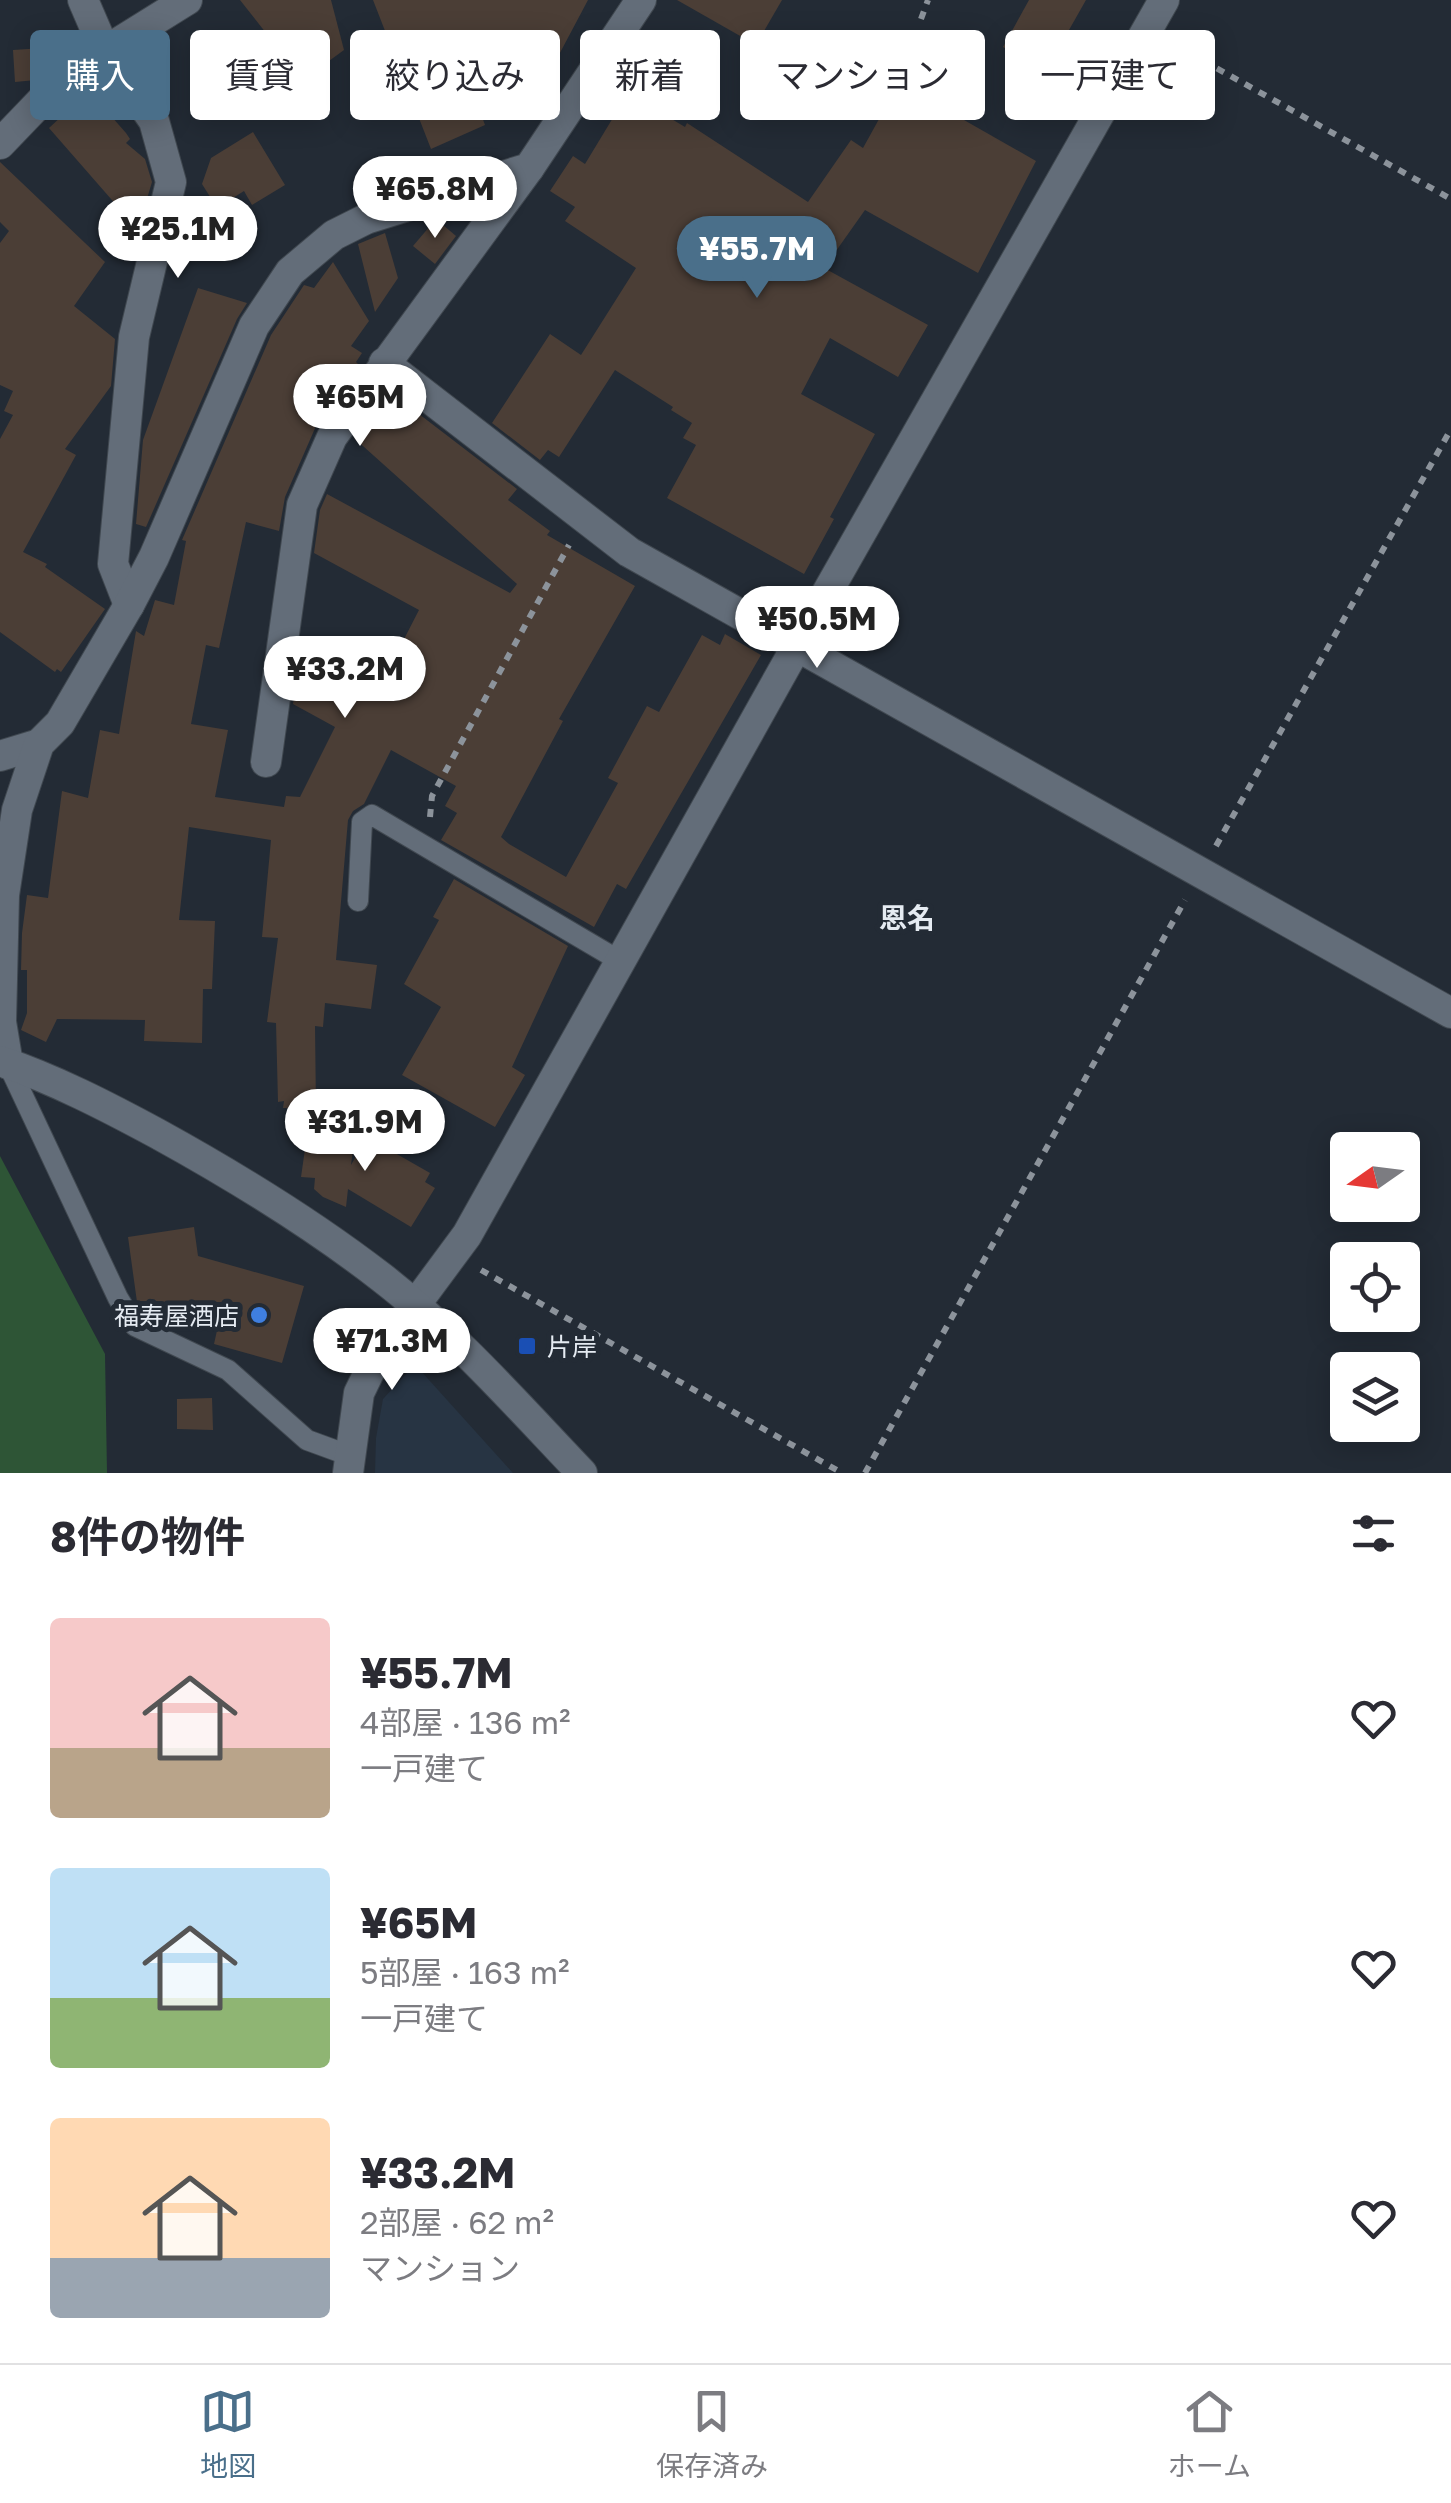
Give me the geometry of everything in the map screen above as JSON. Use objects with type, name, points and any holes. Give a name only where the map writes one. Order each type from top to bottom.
[{"type":"street","points":[[83,0],[96,30]]},
{"type":"street","points":[[139,30],[187,0]]},
{"type":"street","points":[[266,762],[302,505],[332,437],[529,168],[641,0]]},
{"type":"street","points":[[348,1464],[358,1393],[376,1358],[454,1254],[1164,0]]},
{"type":"street","points":[[0,144],[30,113]]},
{"type":"street","points":[[129,606],[113,564],[134,337],[171,182],[153,120]]},
{"type":"street","points":[[529,168],[366,219],[334,235],[290,272],[254,326],[154,558],[60,723],[40,744],[17,810],[4,895],[1,1022],[4,1062],[117,1112],[205,1160],[327,1236],[416,1307],[478,1364],[582,1473]]},
{"type":"street","points":[[384,364],[629,552],[1451,1013]]},
{"type":"street","points":[[0,756],[40,744]]},
{"type":"lane","points":[[358,901],[362,822],[372,815],[620,961]]},
{"type":"lane","points":[[4,1062],[135,1326],[228,1370],[308,1440],[348,1464]]},
{"type":"path","points":[[921,19],[928,0]]},
{"type":"path","points":[[1148,29],[1451,199]]},
{"type":"path","points":[[865,1473],[1451,429]]},
{"type":"path","points":[[428,850],[432,796],[584,517]]},
{"type":"path","points":[[454,1254],[842,1473]]},
{"type":"shaded area","points":[[420,1370],[513,1473],[375,1473],[383,1399],[408,1372]]},
{"type":"green space","points":[[0,1156],[105,1354],[107,1473],[0,1473]]},
{"type":"building","points":[[240,0],[331,0],[344,50],[330,60],[330,30],[264,30]]},
{"type":"building","points":[[373,0],[588,0],[560,53],[560,30],[385,30]]},
{"type":"building","points":[[677,0],[782,0],[765,30],[740,30],[740,36]]},
{"type":"building","points":[[1029,0],[1086,0],[1069,30],[1012,30]]},
{"type":"building","points":[[30,49],[30,81],[15,82],[13,50]]},
{"type":"building","points":[[58,120],[115,120],[130,139],[126,143],[145,159],[152,182],[140,222],[136,219],[132,223],[49,128]]},
{"type":"building","points":[[420,120],[483,120],[485,125],[431,149]]},
{"type":"building","points":[[612,120],[673,120],[685,127],[687,123],[808,202],[851,140],[863,148],[879,120],[964,120],[1036,161],[978,273],[865,210],[824,268],[928,325],[898,377],[830,338],[801,394],[875,434],[804,574],[667,498],[696,445],[683,438],[692,423],[615,370],[559,457],[548,450],[540,460],[492,423],[550,334],[581,355],[636,268],[565,221],[575,207],[550,191],[573,156],[585,164]]},
{"type":"building","points":[[253,132],[285,185],[252,205],[244,191],[217,208],[202,184],[211,158]]},
{"type":"building","points":[[0,162],[105,262],[74,306],[115,339],[111,386],[65,449],[76,455],[23,552],[47,564],[45,567],[105,609],[61,672],[55,672],[0,632],[0,439],[13,415],[4,411],[13,391],[0,385],[0,243],[9,231],[0,222]]},
{"type":"building","points":[[436,219],[456,236],[435,264],[413,246]]},
{"type":"building","points":[[385,233],[398,278],[375,312],[358,244]]},
{"type":"building","points":[[333,262],[369,321],[351,346],[362,353],[356,362],[360,366],[326,413],[323,410],[285,497],[279,531],[246,522],[219,648],[206,645],[191,724],[228,730],[215,797],[284,807],[286,796],[300,797],[335,727],[293,704],[296,684],[318,645],[383,680],[419,610],[314,553],[320,510],[327,494],[510,593],[517,584],[354,438],[389,391],[517,489],[508,500],[550,531],[547,535],[635,586],[559,719],[563,721],[501,837],[509,844],[566,877],[618,783],[608,778],[647,706],[659,712],[702,635],[720,645],[725,634],[761,655],[626,889],[617,884],[594,927],[441,840],[457,813],[445,806],[456,786],[391,750],[364,804],[348,820],[336,960],[377,965],[371,1009],[325,1003],[323,1027],[315,1026],[316,1108],[283,1108],[284,1101],[278,1102],[276,1023],[267,1022],[278,938],[262,937],[271,840],[189,827],[179,920],[215,921],[212,989],[203,989],[202,1043],[144,1041],[145,1020],[57,1019],[46,1042],[21,1030],[27,1013],[27,970],[21,970],[22,933],[27,895],[48,898],[62,791],[88,798],[100,730],[119,734],[136,631],[144,636],[155,600],[174,605],[186,541],[182,540],[271,335],[304,285],[314,288]]},
{"type":"building","points":[[198,288],[247,303],[146,527],[136,524],[143,440]]},
{"type":"building","points":[[454,879],[568,946],[512,1067],[525,1075],[495,1127],[402,1075],[441,1007],[404,984],[439,920],[433,917]]},
{"type":"building","points":[[308,1128],[355,1134],[351,1165],[367,1137],[430,1173],[425,1182],[435,1188],[411,1227],[348,1189],[346,1207],[323,1197],[314,1189],[315,1178],[301,1177]]},
{"type":"building","points":[[194,1227],[198,1256],[304,1286],[282,1363],[214,1344],[218,1326],[176,1330],[173,1309],[143,1312],[137,1302],[128,1237]]},
{"type":"building","points":[[212,1398],[213,1430],[177,1429],[177,1399]]},
{"type":"place","name":"福寿屋酒店","points":[[259,1315]]},
{"type":"place","name":"片岸","points":[[527,1346]]},
{"type":"district","name":"恩名","points":[[907,917]]}]
